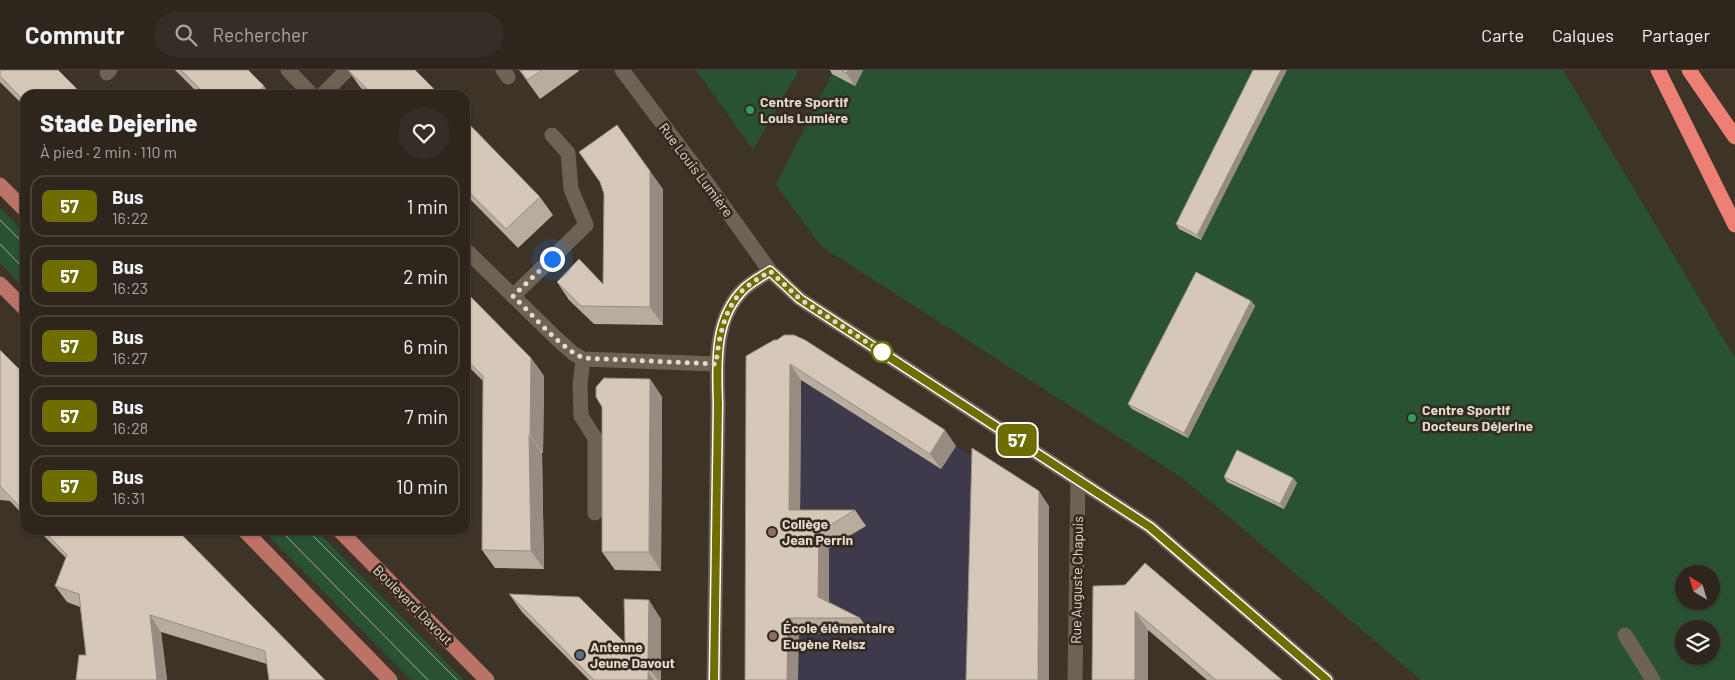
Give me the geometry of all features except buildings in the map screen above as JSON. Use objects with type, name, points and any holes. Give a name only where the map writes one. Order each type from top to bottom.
[{"type":"highway","points":[[1658,70],[1735,225]]},
{"type":"highway","points":[[1689,70],[1735,137]]},
{"type":"main road","points":[[0,185],[20,205]]},
{"type":"main road","points":[[0,284],[20,304]]},
{"type":"main road","points":[[249,535],[390,680]]},
{"type":"main road","name":"Boulevard Davout","points":[[344,535],[487,680]]},
{"type":"street","points":[[288,70],[307,90]]},
{"type":"street","points":[[327,90],[347,70]]},
{"type":"street","name":"Rue Louis Lumière","points":[[622,70],[770,271],[800,299],[1150,527],[1327,680]]},
{"type":"street","points":[[513,296],[586,225],[571,189],[568,153],[552,135]]},
{"type":"street","points":[[470,254],[574,354],[583,358],[716,364]]},
{"type":"street","points":[[714,680],[718,404],[716,364],[721,331],[733,304],[744,289],[770,271]]},
{"type":"street","points":[[583,358],[580,385],[581,416],[595,438],[595,513]]},
{"type":"street","name":"Rue Auguste Chapuis","points":[[1075,680],[1078,479]]},
{"type":"street","points":[[1625,635],[1653,680]]},
{"type":"shaded area","points":[[757,368],[854,381],[1049,506],[1049,680],[755,680]]},
{"type":"green space","name":"Centre Sportif Louis Lumière","points":[[696,70],[799,70],[753,150]]},
{"type":"green space","name":"Centre Sportif Docteurs Déjerine","points":[[834,70],[1563,70],[1735,358],[1735,680],[1421,680],[1184,479],[821,246],[776,185]]},
{"type":"green space","points":[[0,208],[20,229],[20,284],[0,263]]},
{"type":"green space","points":[[268,535],[321,535],[464,680],[411,680]]},
{"type":"tram line","points":[[0,220],[20,240]]},
{"type":"tram line","points":[[0,244],[20,265]]},
{"type":"tram line","points":[[285,535],[428,680]]},
{"type":"tram line","points":[[312,535],[457,680]]},
{"type":"bus line","name":"57","points":[[714,680],[718,404],[716,364],[718,347],[721,331],[733,304],[744,289],[770,271],[800,299],[1150,527],[1327,680]]},
{"type":"place","name":"Centre Sportif Louis Lumière","points":[[750,110]]},
{"type":"place","name":"Centre Sportif Docteurs Déjerine","points":[[1412,418]]},
{"type":"place","name":"Collège Jean Perrin","points":[[772,532]]},
{"type":"place","name":"École élémentaire Eugène Reisz","points":[[773,636]]},
{"type":"place","name":"Antenne Jeune Davout","points":[[580,655]]},
{"type":"route","points":[[552,259],[513,296],[574,354],[583,358],[592,360],[716,364],[721,331],[733,304],[744,289],[770,271],[800,299],[882,352]]}]
